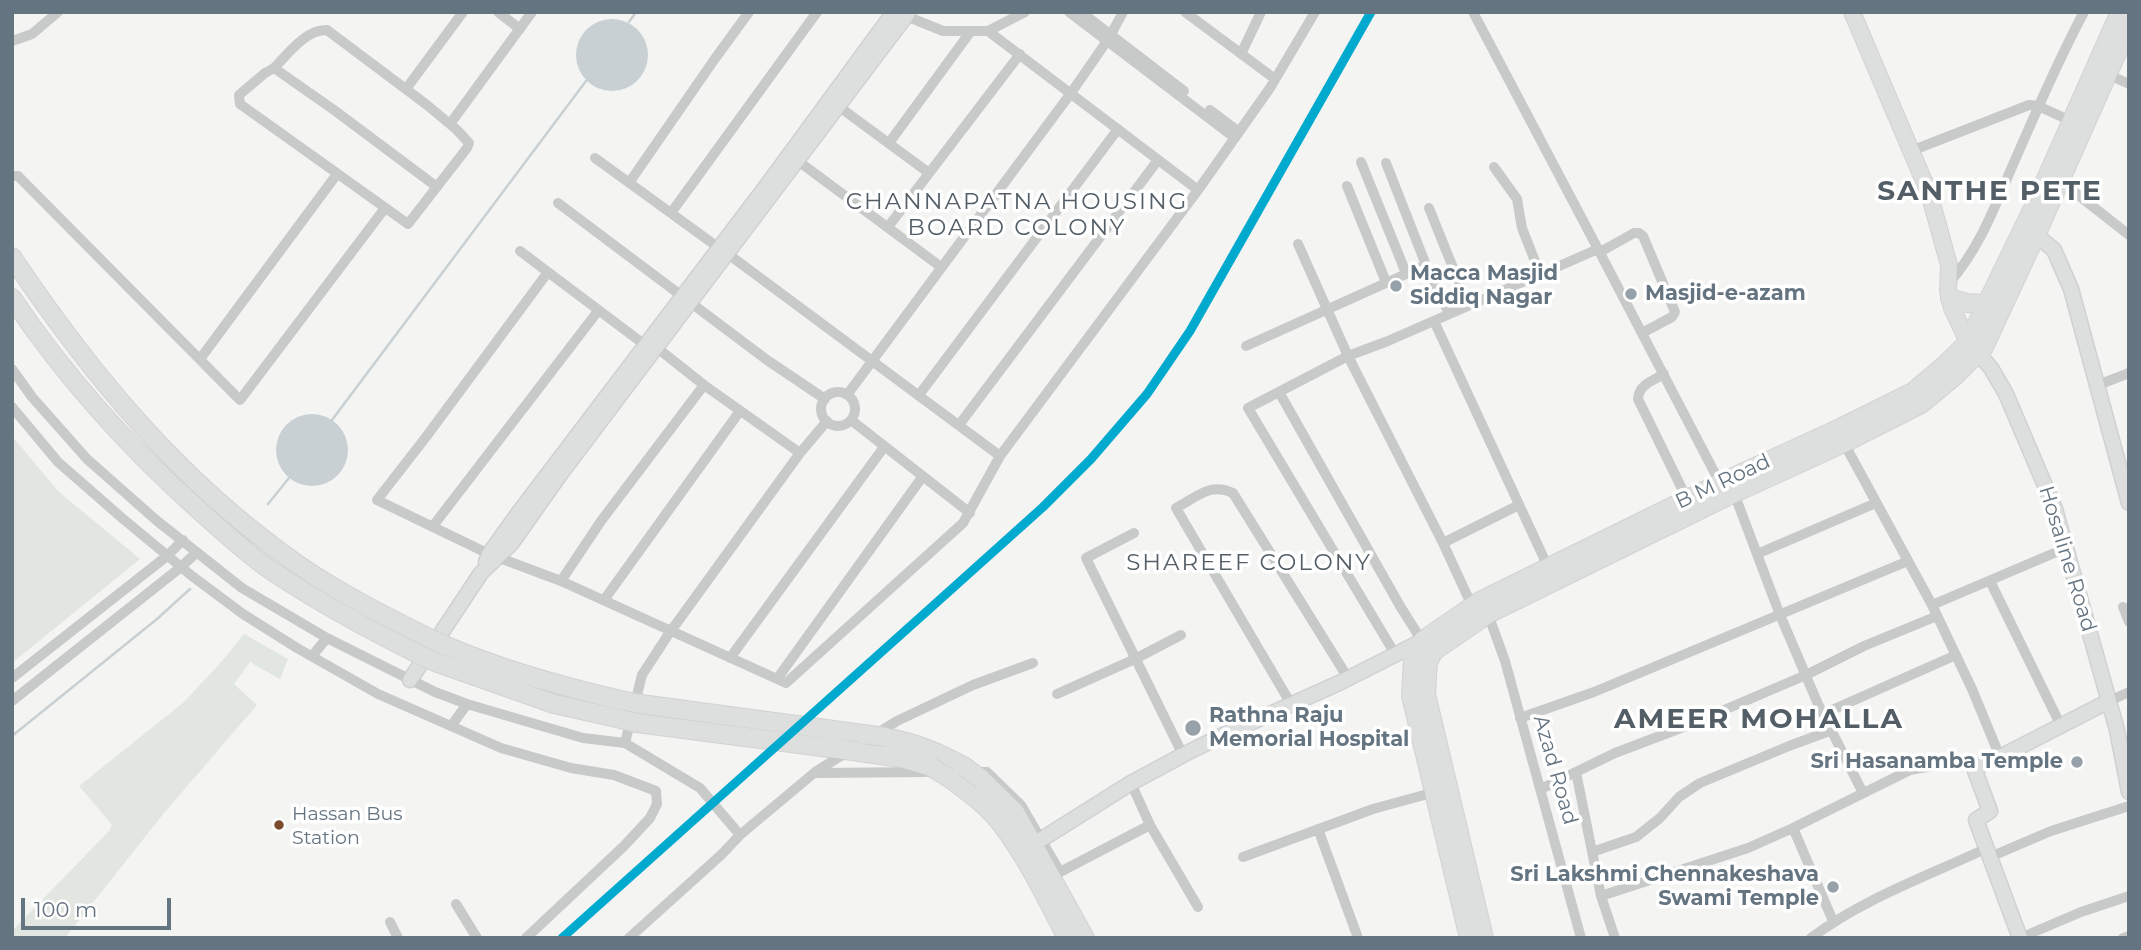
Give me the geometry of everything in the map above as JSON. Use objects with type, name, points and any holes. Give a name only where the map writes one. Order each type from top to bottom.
[{"type":"highway","name":"B M Road","points":[[1973,348],[1986,304],[2034,206],[2120,12]]},
{"type":"highway","name":"B M Road","points":[[1485,938],[1425,722],[1411,696],[1413,658],[1422,641],[1727,488],[1841,436],[1913,392],[1945,365],[1973,348],[1984,347],[2129,26]]},
{"type":"highway","points":[[12,257],[102,382],[160,447],[241,522],[299,565],[377,612],[436,641],[465,654],[556,685],[633,703],[885,737],[907,741],[940,753],[982,780],[1015,812],[1085,938]]},
{"type":"highway","points":[[1950,291],[1968,303],[1986,304]]},
{"type":"highway","points":[[12,298],[65,371],[103,416],[166,481],[273,572],[340,613],[435,662],[554,704],[629,721],[901,758],[931,767],[977,799],[1001,823],[1021,853],[1067,938]]},
{"type":"highway","name":"B M Road","points":[[1469,938],[1435,792],[1425,722],[1428,662],[1434,651],[1480,610],[1480,601],[1687,499],[1727,488]]},
{"type":"main road","points":[[1852,12],[1929,193],[1949,265],[1952,308],[1973,348]]},
{"type":"street","points":[[12,41],[32,34],[46,16],[58,12]]},
{"type":"street","points":[[406,89],[463,12]]},
{"type":"street","points":[[498,12],[520,29]]},
{"type":"street","points":[[450,124],[532,12]]},
{"type":"street","points":[[629,183],[749,12]]},
{"type":"street","points":[[671,213],[817,12]]},
{"type":"street","points":[[410,680],[494,555],[511,544],[651,346],[903,13],[943,31],[988,31],[1025,12]]},
{"type":"street","points":[[1069,12],[1237,135]]},
{"type":"street","points":[[1081,12],[1109,39]]},
{"type":"street","points":[[848,395],[1071,93],[1109,39],[1123,12]]},
{"type":"street","points":[[1241,54],[1261,12]]},
{"type":"street","points":[[548,272],[377,500],[494,555],[561,581],[786,683],[963,523],[1000,456],[1198,190],[1275,79],[1315,12]]},
{"type":"street","points":[[1473,12],[1727,488],[1806,676],[1863,793]]},
{"type":"street","points":[[1950,291],[1984,232],[2038,106],[2084,12]]},
{"type":"street","points":[[1192,14],[1275,79]]},
{"type":"street","points":[[319,30],[327,30],[406,89],[469,143],[408,224],[240,104],[239,95],[319,30]]},
{"type":"street","points":[[889,144],[971,31]]},
{"type":"street","points":[[988,31],[1198,190]]},
{"type":"street","points":[[888,227],[1020,54]]},
{"type":"street","points":[[274,68],[437,187]]},
{"type":"street","points":[[2107,74],[2129,84]]},
{"type":"street","points":[[723,251],[798,160],[834,103]]},
{"type":"street","points":[[834,103],[929,173]]},
{"type":"street","points":[[1911,151],[2029,105],[2038,106],[2071,121]]},
{"type":"street","points":[[919,395],[1118,129]]},
{"type":"street","points":[[595,158],[872,359],[1000,456]]},
{"type":"street","points":[[798,160],[941,267]]},
{"type":"street","points":[[959,425],[1158,160]]},
{"type":"street","points":[[1361,162],[1406,273]]},
{"type":"street","points":[[1386,163],[1426,265],[1449,314]]},
{"type":"street","points":[[1494,167],[1519,204],[1522,228],[1540,274]]},
{"type":"street","points":[[200,359],[337,174]]},
{"type":"street","points":[[12,176],[18,176],[240,400],[385,208]]},
{"type":"street","points":[[2059,180],[2129,235]]},
{"type":"street","points":[[1347,186],[1386,282]]},
{"type":"street","points":[[558,203],[767,360],[824,399]]},
{"type":"street","points":[[1429,208],[1468,305]]},
{"type":"street","points":[[1395,654],[1248,408],[1348,356],[1599,251],[1634,233],[1643,236],[1675,312],[1672,317],[1642,333]]},
{"type":"street","points":[[2036,235],[2054,250],[2071,289],[2129,503]]},
{"type":"street","name":"Azad Road","points":[[1298,244],[1348,356],[1505,661],[1580,938]]},
{"type":"street","points":[[520,251],[597,310],[800,453]]},
{"type":"street","points":[[1246,346],[1426,265]]},
{"type":"street","points":[[433,526],[597,310]]},
{"type":"street","points":[[1434,321],[1548,567]]},
{"type":"street","name":"Hosaline Road","points":[[1973,348],[1992,368],[2006,394],[2055,509],[2117,730],[2129,792]]},
{"type":"street","points":[[12,369],[32,397],[87,459],[156,520],[242,588],[327,638],[435,692],[583,738],[625,743],[700,788],[740,835]]},
{"type":"street","points":[[2098,385],[2129,373]]},
{"type":"street","points":[[1664,374],[1643,386],[1638,399],[1687,499]]},
{"type":"street","points":[[561,581],[601,521],[704,385]]},
{"type":"street","points":[[1042,839],[1131,783],[1183,755],[1422,641],[1279,392]]},
{"type":"street","points":[[833,393],[848,395],[855,407],[851,420],[842,425],[827,421],[821,408],[824,399],[833,393]]},
{"type":"street","points":[[12,407],[58,462],[167,556],[243,614],[312,656],[378,694],[501,748],[571,768],[614,775],[656,791],[657,804],[650,818],[526,938]]},
{"type":"street","points":[[604,600],[740,411]]},
{"type":"street","points":[[851,420],[970,513]]},
{"type":"street","points":[[625,743],[642,675],[800,453],[827,421]]},
{"type":"street","points":[[1841,436],[1932,605],[2000,757]]},
{"type":"street","points":[[730,658],[884,447]]},
{"type":"street","points":[[777,679],[923,477]]},
{"type":"street","points":[[1291,704],[1176,508],[1207,491],[1217,488],[1234,493],[1348,678]]},
{"type":"street","points":[[1757,554],[1877,503]]},
{"type":"street","points":[[1443,543],[1519,505]]},
{"type":"street","points":[[1134,533],[1086,558],[1183,755]]},
{"type":"street","points":[[12,678],[167,556],[183,540]]},
{"type":"street","points":[[1932,605],[2066,548]]},
{"type":"street","points":[[12,701],[197,552]]},
{"type":"street","points":[[1520,718],[1594,692],[1908,561]]},
{"type":"street","points":[[1990,581],[2061,726]]},
{"type":"street","points":[[2123,607],[2129,622]]},
{"type":"street","points":[[1541,789],[1615,753],[1806,676],[1864,646],[1937,616]]},
{"type":"street","points":[[1057,694],[1181,635]]},
{"type":"street","points":[[312,656],[327,638]]},
{"type":"street","points":[[1823,714],[1956,655]]},
{"type":"street","points":[[629,938],[722,855],[740,835],[814,773],[897,721],[973,685],[1033,663]]},
{"type":"street","points":[[1974,768],[2129,692]]},
{"type":"street","points":[[452,725],[467,704]]},
{"type":"street","points":[[1592,852],[1636,838],[1679,797],[1700,783],[1832,730]]},
{"type":"street","points":[[1601,896],[1748,848],[1910,769],[1963,761],[1974,768],[1990,811],[1976,820],[2020,938],[2081,912],[2129,897]]},
{"type":"street","points":[[814,773],[987,772],[1021,805],[1060,872],[1150,825]]},
{"type":"street","points":[[1576,772],[1601,896],[1615,938]]},
{"type":"street","points":[[1131,783],[1150,825],[1198,907]]},
{"type":"street","points":[[1243,856],[1373,809],[1435,792]]},
{"type":"street","points":[[1811,938],[1833,921],[1917,878],[2129,806]]},
{"type":"street","points":[[1793,828],[1833,921]]},
{"type":"street","points":[[1318,829],[1358,938]]},
{"type":"street","points":[[456,904],[477,938]]},
{"type":"street","points":[[390,922],[398,938]]},
{"type":"street","points":[[2123,938],[2129,936]]},
{"type":"shaded area","points":[[619,19],[638,29],[646,41],[646,69],[638,81],[626,89],[605,91],[586,81],[578,69],[576,48],[586,29],[598,21]]},
{"type":"shaded area","points":[[312,414],[332,420],[342,430],[348,450],[342,470],[332,480],[312,486],[292,480],[282,470],[276,450],[282,430],[292,420]]},
{"type":"shaded area","points":[[12,436],[59,492],[140,559],[12,663]]},
{"type":"shaded area","points":[[244,634],[288,659],[280,679],[250,662],[234,684],[257,705],[164,813],[65,938],[12,938],[12,931],[112,825],[79,786],[184,702]]},
{"type":"waterway","points":[[629,22],[636,12]]},
{"type":"waterway","points":[[332,420],[586,81]]},
{"type":"waterway","points":[[268,504],[289,478]]},
{"type":"waterway","points":[[12,736],[157,619],[190,589]]},
{"type":"transit line","points":[[562,938],[1043,507],[1091,459],[1147,394],[1190,331],[1371,12]]},
{"type":"place","name":"Macca Masjid Siddiq Nagar","points":[[1396,286]]},
{"type":"place","name":"Masjid-e-azam","points":[[1631,294]]},
{"type":"place","name":"Rathna Raju Memorial Hospital","points":[[1193,728]]},
{"type":"place","name":"Sri Hasanamba Temple","points":[[2077,762]]},
{"type":"place","name":"Hassan Bus Station","points":[[279,825]]},
{"type":"place","name":"Sri Lakshmi Chennakeshava Swami Temple","points":[[1833,887]]},
{"type":"district","name":"SANTHE PETE","points":[[1990,192]]},
{"type":"district","name":"CHANNAPATNA HOUSING BOARD COLONY","points":[[1017,215]]},
{"type":"district","name":"SHAREEF COLONY","points":[[1249,563]]},
{"type":"district","name":"AMEER MOHALLA","points":[[1759,720]]}]
